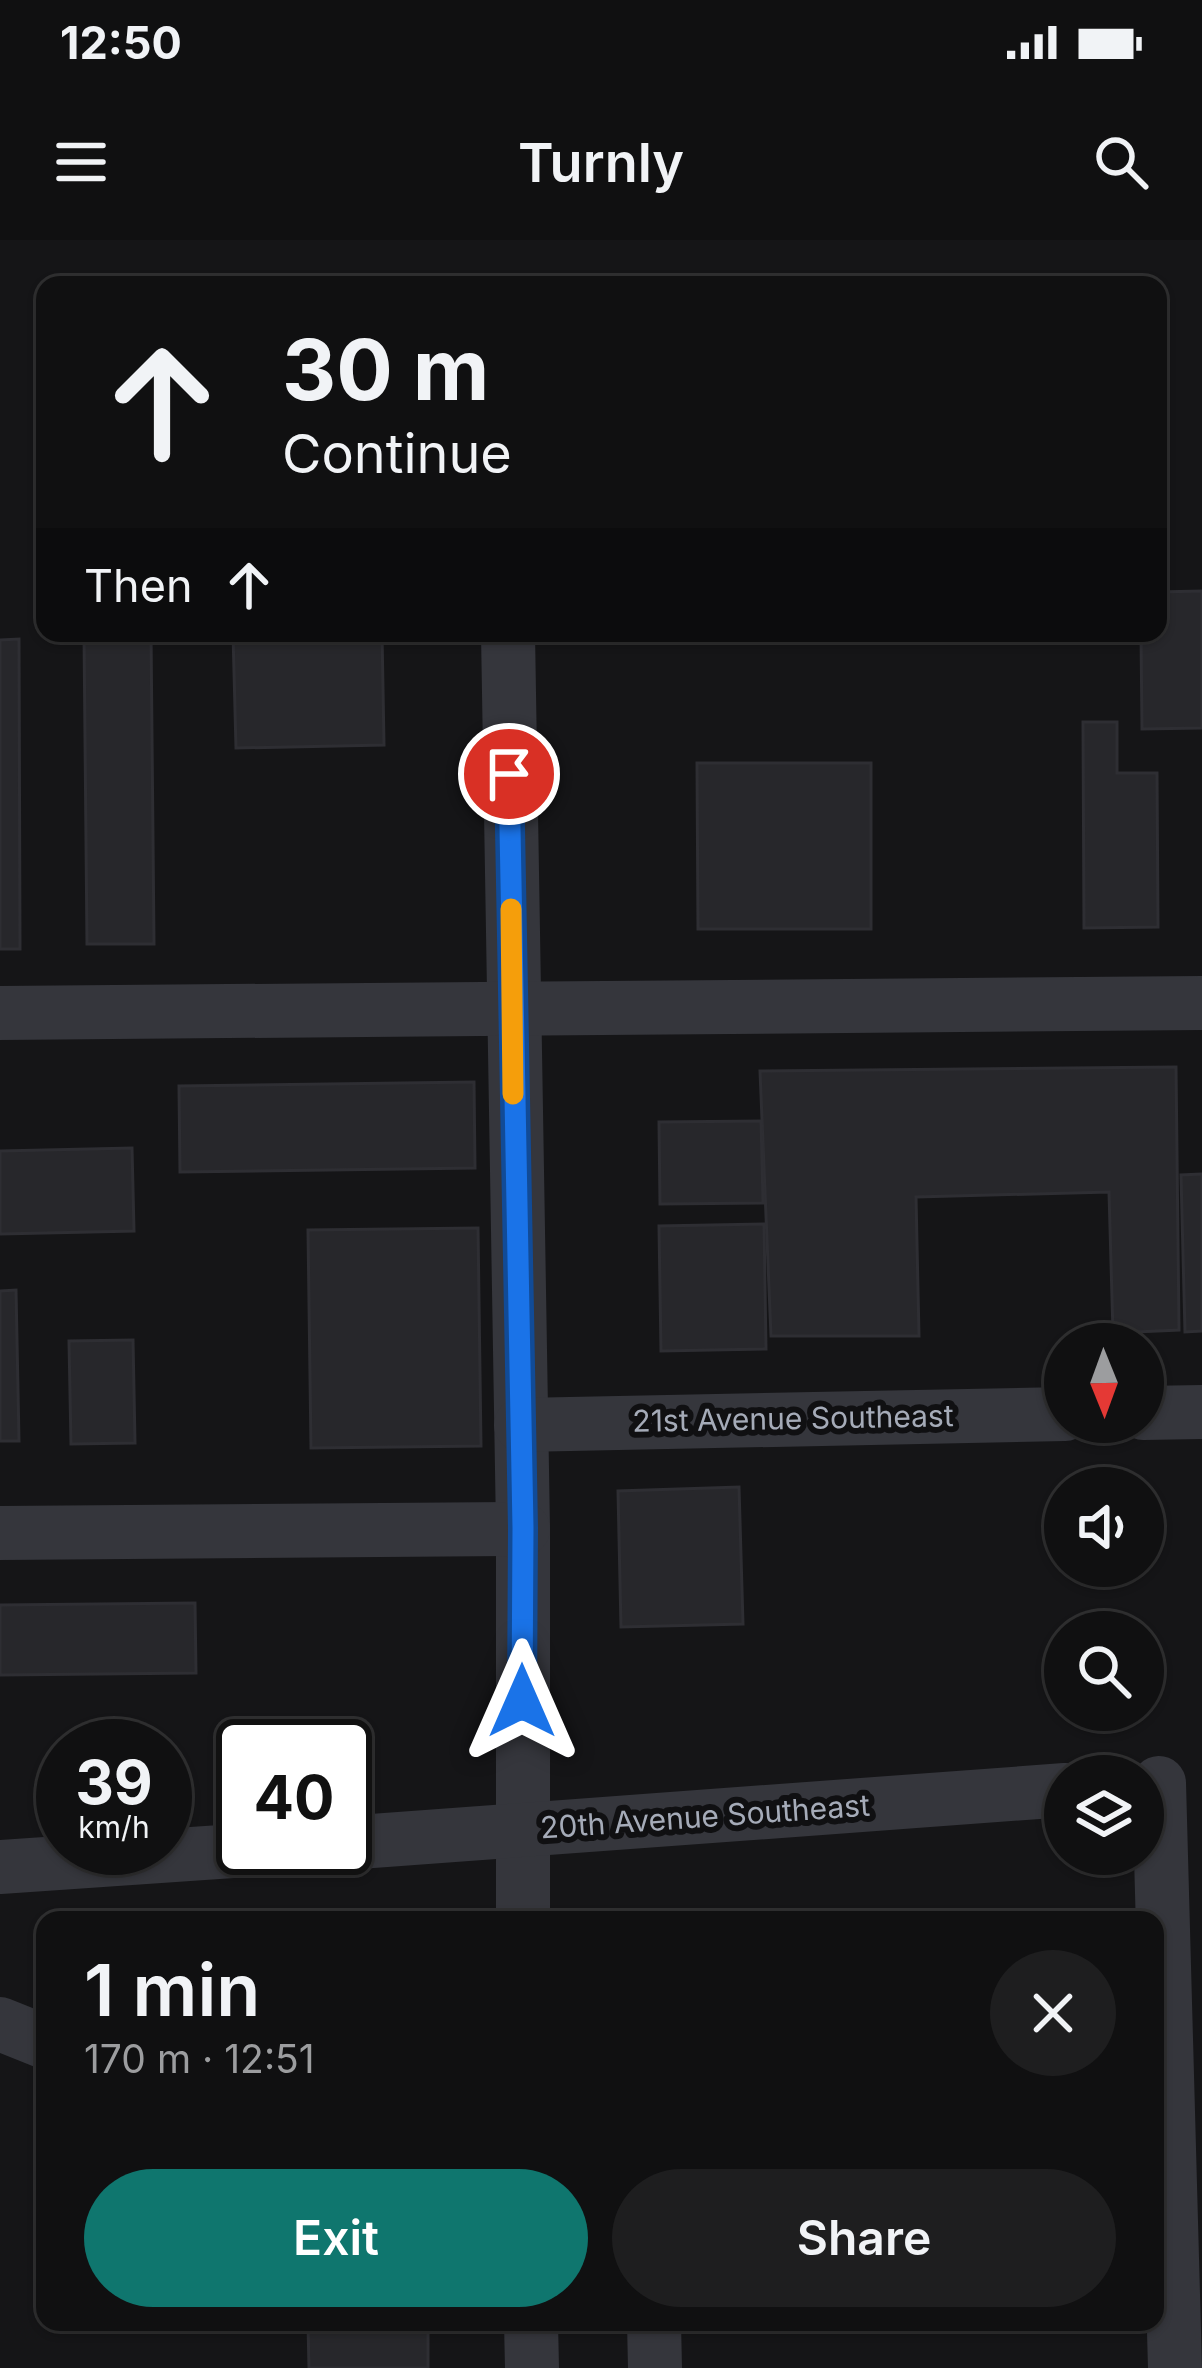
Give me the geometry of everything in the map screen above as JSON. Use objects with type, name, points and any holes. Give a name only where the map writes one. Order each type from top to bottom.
[{"type":"street","points":[[508,642],[523,1528],[523,1911]]},
{"type":"street","points":[[0,1013],[1202,1003]]},
{"type":"street","points":[[1164,1413],[1202,1412]]},
{"type":"street","name":"21st Avenue Southeast","points":[[521,1425],[1044,1414]]},
{"type":"street","points":[[0,1533],[523,1528]]},
{"type":"street","points":[[1175,2368],[1185,2082],[1174,2026],[1177,1781]]},
{"type":"street","name":"20th Avenue Southeast","points":[[372,1841],[1044,1792]]},
{"type":"street","points":[[0,1868],[216,1852]]},
{"type":"street","points":[[0,2024],[36,2038]]},
{"type":"street","points":[[532,2331],[532,2368]]},
{"type":"street","points":[[654,2331],[655,2368]]},
{"type":"building","points":[[1202,591],[1202,728],[1142,729],[1141,642],[1167,642],[1167,592]]},
{"type":"building","points":[[19,639],[20,949],[0,949],[0,640]]},
{"type":"building","points":[[84,642],[151,642],[154,944],[87,944]]},
{"type":"building","points":[[233,642],[382,642],[384,745],[236,748]]},
{"type":"building","points":[[1083,722],[1117,722],[1117,773],[1157,773],[1158,927],[1084,928]]},
{"type":"building","points":[[697,763],[871,763],[871,929],[698,929]]},
{"type":"building","points":[[1176,1067],[1179,1330],[1164,1331],[1164,1323],[1113,1323],[1109,1192],[916,1197],[919,1336],[771,1336],[760,1071]]},
{"type":"building","points":[[474,1082],[475,1168],[180,1172],[179,1086]]},
{"type":"building","points":[[761,1121],[763,1203],[660,1204],[659,1122]]},
{"type":"building","points":[[132,1148],[134,1231],[0,1234],[0,1151]]},
{"type":"building","points":[[1202,1174],[1202,1331],[1185,1332],[1181,1175]]},
{"type":"building","points":[[764,1224],[766,1349],[661,1351],[659,1226]]},
{"type":"building","points":[[478,1228],[481,1446],[311,1448],[308,1230]]},
{"type":"building","points":[[16,1290],[19,1441],[0,1441],[0,1291]]},
{"type":"building","points":[[133,1340],[135,1443],[71,1444],[69,1341]]},
{"type":"building","points":[[739,1487],[743,1624],[621,1627],[618,1491]]},
{"type":"building","points":[[195,1603],[196,1673],[0,1675],[0,1605]]},
{"type":"building","points":[[308,2331],[428,2331],[428,2368],[309,2368]]},
{"type":"slow traffic","points":[[511,909],[513,1094]]},
{"type":"route","points":[[509,774],[522,1701]]}]
